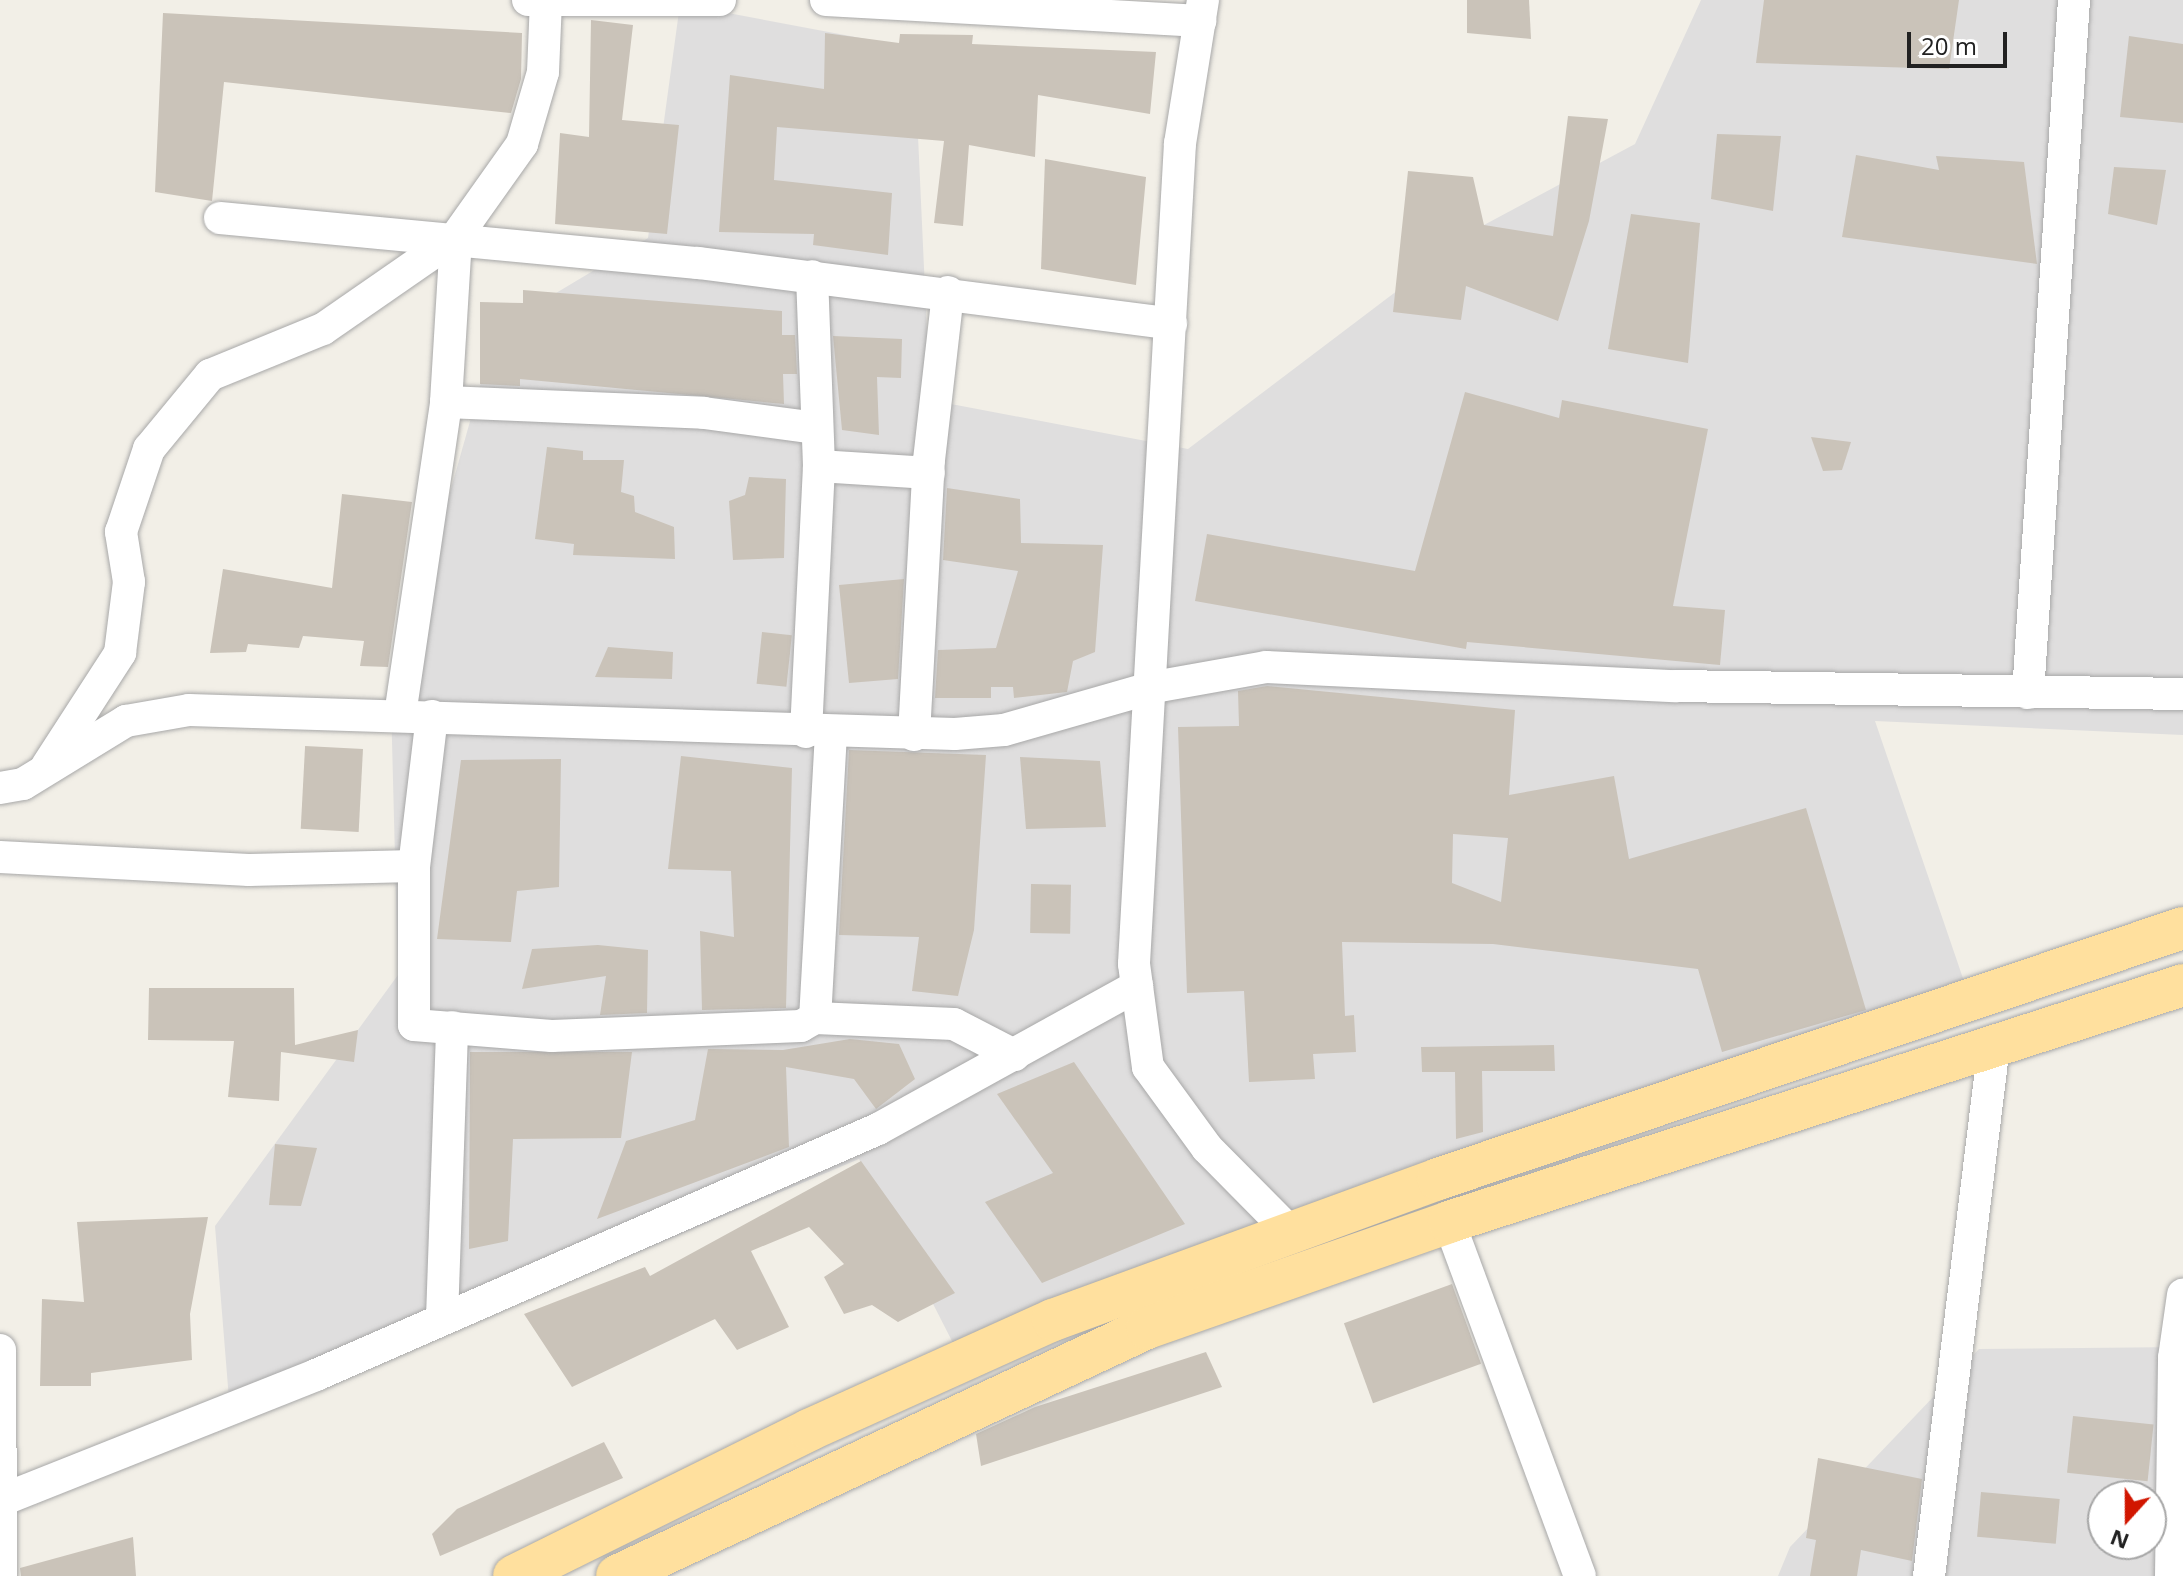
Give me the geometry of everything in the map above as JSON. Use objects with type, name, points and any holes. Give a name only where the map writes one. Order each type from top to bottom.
[{"type":"main road","points":[[514,1576],[809,1430],[1053,1320],[1290,1232],[2183,928]]},
{"type":"main road","points":[[617,1576],[1147,1328],[1449,1222],[2183,985]]},
{"type":"street","points":[[527,0],[720,0]]},
{"type":"street","points":[[43,772],[120,653],[129,582],[121,532],[149,449],[210,375],[323,329],[456,237],[522,144],[543,72],[546,0]]},
{"type":"street","points":[[826,0],[1201,10],[1180,143],[1137,986],[1148,1067],[1207,1148],[1290,1232]]},
{"type":"street","points":[[2028,693],[2074,0]]},
{"type":"street","points":[[220,218],[456,237],[812,276],[1171,324]]},
{"type":"street","points":[[400,715],[446,402],[456,237]]},
{"type":"street","points":[[812,276],[819,466],[815,1018]]},
{"type":"street","points":[[914,735],[929,473],[948,292]]},
{"type":"street","points":[[446,402],[704,413],[817,428]]},
{"type":"street","points":[[819,466],[929,473]]},
{"type":"street","points":[[0,788],[43,772],[126,721],[151,715],[281,709],[914,735],[1004,730],[1154,687],[1266,667],[2028,693],[2183,694]]},
{"type":"street","points":[[432,716],[414,866],[414,1025],[552,1036],[801,1026],[815,1018],[954,1024],[1014,1055]]},
{"type":"street","points":[[0,857],[249,870],[414,866]]},
{"type":"street","points":[[2,1500],[118,1458],[878,1129],[1137,986]]},
{"type":"street","points":[[442,1318],[452,1027]]},
{"type":"street","points":[[1929,1576],[1994,1045]]},
{"type":"street","points":[[1449,1222],[1580,1576]]},
{"type":"street","points":[[2171,1576],[2174,1358],[2183,1295]]},
{"type":"street","points":[[0,1350],[1,1576]]},
{"type":"shaded area","points":[[1701,0],[2183,0],[2183,735],[1875,721],[1967,990],[953,1343],[859,1159],[231,1424],[215,1226],[398,975],[391,702],[496,329],[648,238],[680,4],[914,48],[930,400],[1188,449],[1484,225],[1635,144]]},
{"type":"shaded area","points":[[2183,1347],[2183,1576],[1778,1576],[1790,1547],[1979,1349]]},
{"type":"building","points":[[1467,0],[1529,0],[1531,39],[1467,33]]},
{"type":"building","points":[[1764,0],[1959,0],[1949,69],[1756,63]]},
{"type":"building","points":[[163,13],[522,33],[521,79],[511,113],[224,82],[212,201],[155,192]]},
{"type":"building","points":[[591,20],[633,25],[622,120],[679,125],[667,234],[555,224],[560,133],[589,137]]},
{"type":"building","points":[[825,33],[899,43],[900,34],[973,35],[972,44],[1156,52],[1150,114],[1038,95],[1035,157],[969,145],[963,226],[934,223],[944,141],[777,127],[774,180],[892,193],[888,255],[813,245],[814,234],[719,232],[730,75],[824,89]]},
{"type":"building","points":[[2129,36],[2183,44],[2183,123],[2120,117]]},
{"type":"building","points":[[1568,116],[1608,119],[1589,221],[1558,321],[1466,286],[1461,320],[1393,312],[1408,171],[1473,177],[1484,225],[1553,236]]},
{"type":"building","points":[[1717,134],[1781,136],[1773,211],[1711,199]]},
{"type":"building","points":[[1856,155],[1939,170],[1936,156],[2024,162],[2037,264],[1842,237]]},
{"type":"building","points":[[1045,159],[1146,177],[1136,285],[1041,269]]},
{"type":"building","points":[[2114,167],[2166,170],[2157,225],[2108,214]]},
{"type":"building","points":[[1631,214],[1700,223],[1688,363],[1608,349]]},
{"type":"building","points":[[523,290],[782,311],[782,335],[795,335],[797,374],[783,374],[784,404],[520,379],[520,386],[480,384],[480,302],[523,303]]},
{"type":"building","points":[[833,336],[902,339],[901,378],[877,377],[879,435],[842,430]]},
{"type":"building","points":[[1465,392],[1559,418],[1562,400],[1708,429],[1673,606],[1725,610],[1720,665],[1467,642],[1466,649],[1195,601],[1207,534],[1415,571]]},
{"type":"building","points":[[1811,437],[1851,442],[1842,470],[1823,471]]},
{"type":"building","points":[[547,447],[583,451],[583,460],[624,460],[621,492],[634,496],[635,512],[674,527],[675,559],[573,555],[574,544],[535,539]]},
{"type":"building","points":[[749,477],[786,479],[784,558],[733,560],[729,501],[745,495]]},
{"type":"building","points":[[947,488],[1020,499],[1021,543],[1103,545],[1095,652],[1073,661],[1067,692],[1014,698],[1013,687],[991,687],[991,698],[935,698],[938,650],[996,648],[1018,571],[943,560]]},
{"type":"building","points":[[342,494],[412,502],[388,667],[360,666],[364,641],[303,636],[299,648],[248,644],[246,652],[210,653],[223,569],[332,588]]},
{"type":"building","points":[[904,579],[898,679],[849,683],[839,585]]},
{"type":"building","points":[[762,632],[792,635],[786,687],[757,684]]},
{"type":"building","points":[[608,647],[673,652],[672,679],[595,677]]},
{"type":"building","points":[[1267,686],[1515,710],[1509,795],[1614,776],[1629,859],[1806,808],[1866,1010],[1722,1052],[1698,969],[1493,944],[1342,942],[1345,1016],[1354,1015],[1356,1052],[1313,1054],[1315,1079],[1249,1082],[1244,991],[1187,993],[1178,727],[1239,726],[1238,691]],"holes":[[[1453,834],[1508,838],[1501,902],[1452,883]]]},
{"type":"building","points":[[305,746],[363,749],[359,832],[301,829]]},
{"type":"building","points":[[849,750],[986,755],[974,930],[958,996],[912,991],[919,937],[839,935]]},
{"type":"building","points":[[681,756],[792,768],[786,1008],[702,1010],[700,931],[734,937],[731,871],[668,869]]},
{"type":"building","points":[[1020,757],[1100,761],[1106,827],[1026,829]]},
{"type":"building","points":[[561,759],[559,887],[517,891],[511,942],[437,939],[461,760]]},
{"type":"building","points":[[1031,884],[1071,885],[1070,934],[1030,933]]},
{"type":"building","points":[[598,945],[648,950],[647,1013],[600,1015],[606,976],[522,989],[532,949]]},
{"type":"building","points":[[149,988],[294,988],[295,1045],[358,1030],[354,1062],[281,1052],[279,1101],[228,1097],[234,1041],[148,1040]]},
{"type":"building","points":[[850,1039],[899,1044],[915,1079],[876,1109],[854,1079],[786,1067],[789,1147],[597,1219],[626,1141],[695,1120],[708,1049],[783,1050]]},
{"type":"building","points":[[1554,1045],[1555,1071],[1482,1071],[1483,1132],[1456,1139],[1455,1072],[1422,1072],[1421,1047]]},
{"type":"building","points":[[470,1052],[632,1052],[621,1138],[513,1139],[508,1241],[469,1249]]},
{"type":"building","points":[[1074,1062],[1185,1224],[1042,1283],[985,1202],[1053,1173],[997,1094]]},
{"type":"building","points":[[275,1144],[317,1148],[301,1206],[269,1205]]},
{"type":"building","points":[[861,1161],[955,1293],[898,1322],[872,1305],[844,1314],[824,1277],[844,1264],[809,1227],[751,1251],[789,1327],[737,1350],[715,1319],[572,1387],[524,1314],[645,1267],[650,1276]]},
{"type":"building","points":[[208,1217],[190,1314],[192,1360],[91,1373],[91,1386],[40,1386],[42,1299],[84,1302],[77,1222]]},
{"type":"building","points":[[1452,1284],[1481,1364],[1373,1403],[1344,1323]]},
{"type":"building","points":[[1206,1352],[1222,1387],[981,1466],[976,1434],[1035,1407]]},
{"type":"building","points":[[2073,1416],[2154,1424],[2148,1480],[2067,1473]]},
{"type":"building","points":[[604,1442],[623,1478],[440,1556],[432,1534],[457,1509]]},
{"type":"building","points":[[1818,1458],[1922,1479],[1912,1561],[1861,1550],[1857,1576],[1810,1576],[1816,1540],[1806,1538]]},
{"type":"building","points":[[1981,1492],[2060,1499],[2056,1544],[1977,1537]]},
{"type":"building","points":[[133,1537],[136,1576],[21,1576],[20,1568]]}]
